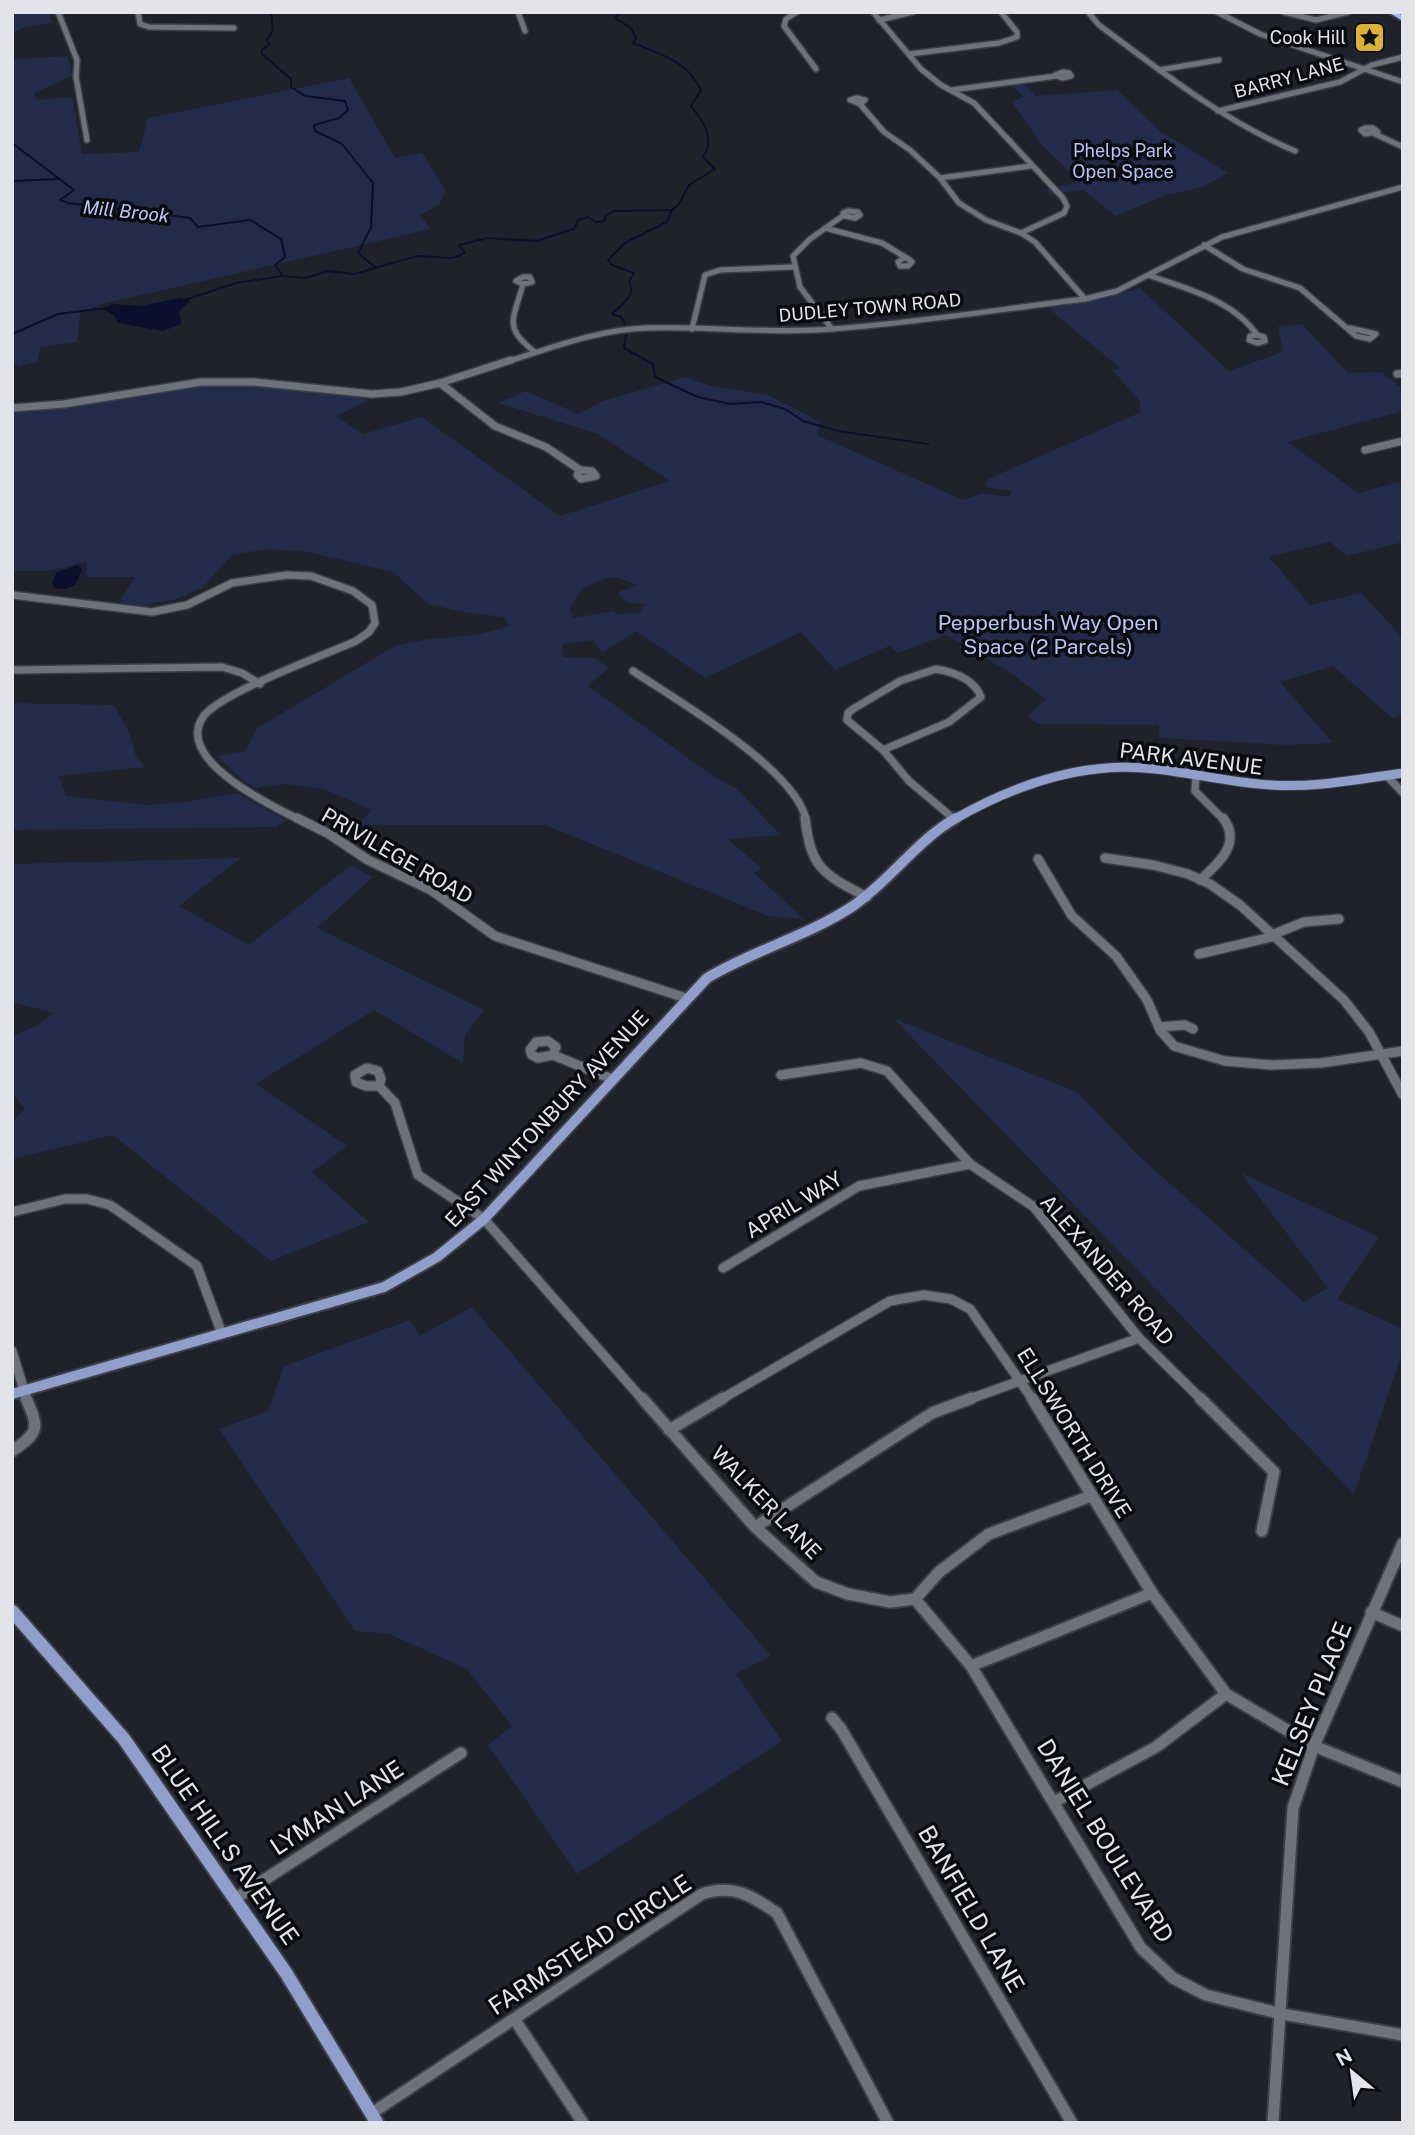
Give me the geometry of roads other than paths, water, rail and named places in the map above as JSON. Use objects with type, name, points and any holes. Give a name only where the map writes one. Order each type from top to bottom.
[{"type":"highway","points":[[1391,12],[1403,17]]},
{"type":"highway","points":[[1398,12],[1403,17]]},
{"type":"main road","name":"PARK AVENUE","points":[[774,943],[818,925],[867,897],[884,883],[922,842],[954,819],[1053,776],[1079,770],[1131,766],[1276,786],[1324,784],[1403,773]]},
{"type":"main road","name":"EAST WINTONBURY AVENUE","points":[[17,1392],[384,1287],[418,1271],[451,1249],[484,1219],[707,978],[736,960],[774,943]]},
{"type":"main road","name":"BLUE HILLS AVENUE","points":[[12,1611],[124,1739],[286,1973],[374,2118]]},
{"type":"street","points":[[58,12],[77,60],[76,77],[87,140]]},
{"type":"street","points":[[138,12],[140,24],[149,27],[234,28]]},
{"type":"street","points":[[519,12],[525,31]]},
{"type":"street","points":[[797,12],[786,19],[784,26],[816,69]]},
{"type":"street","points":[[873,12],[929,77],[974,103],[1067,206],[1064,213],[1021,233]]},
{"type":"street","points":[[879,20],[913,12]]},
{"type":"street","points":[[909,54],[999,43],[1017,37],[1017,32],[1001,12]]},
{"type":"street","points":[[1088,12],[1099,25],[1218,111],[1262,138],[1295,150]]},
{"type":"street","points":[[1217,12],[1260,34],[1403,82]]},
{"type":"street","points":[[1284,12],[1299,19],[1317,22],[1348,12]]},
{"type":"street","name":"BARRY LANE","points":[[1218,111],[1340,82],[1371,65],[1403,57]]},
{"type":"street","points":[[1159,70],[1219,60]]},
{"type":"street","points":[[951,90],[1056,76]]},
{"type":"street","points":[[860,104],[884,132],[916,155],[940,178],[959,204],[969,211],[1021,233],[1048,254],[1085,299]]},
{"type":"street","points":[[1375,134],[1403,147]]},
{"type":"street","points":[[940,178],[1031,166]]},
{"type":"street","name":"DUDLEY TOWN ROAD","points":[[12,408],[64,404],[201,382],[253,382],[372,394],[401,392],[616,331],[645,328],[761,332],[832,329],[1085,299],[1117,291],[1151,276],[1204,244],[1309,211],[1403,187]]},
{"type":"street","points":[[832,329],[800,290],[793,267],[793,256],[797,250],[844,215]]},
{"type":"street","points":[[825,228],[882,243],[905,257]]},
{"type":"street","points":[[1204,244],[1243,269],[1300,288],[1350,328]]},
{"type":"street","points":[[692,329],[692,317],[702,279],[710,272],[793,267]]},
{"type":"street","points":[[1151,276],[1216,302],[1254,327],[1257,335]]},
{"type":"street","points":[[523,284],[513,318],[514,327],[516,337],[535,352]]},
{"type":"street","points":[[440,383],[495,426],[546,447],[580,470]]},
{"type":"street","points":[[1365,450],[1403,441]]},
{"type":"street","name":"PRIVILEGE ROAD","points":[[12,595],[152,612],[187,605],[232,583],[301,575],[353,591],[372,605],[375,623],[362,638],[214,705],[199,723],[200,741],[214,766],[227,779],[327,833],[370,861],[423,886],[495,936],[686,998]]},
{"type":"street","points":[[12,670],[203,666],[232,670],[260,684]]},
{"type":"street","points":[[883,750],[922,734],[968,709],[981,697],[978,689],[949,671],[936,669],[900,681],[853,709],[847,716],[850,724],[883,750],[909,781],[954,819]]},
{"type":"street","points":[[633,671],[725,734],[794,794],[804,808],[809,828],[808,845],[821,869],[867,897]]},
{"type":"street","points":[[1196,775],[1195,791],[1224,819],[1233,838],[1223,859],[1200,880]]},
{"type":"street","points":[[1386,775],[1403,793]]},
{"type":"street","points":[[1105,858],[1140,862],[1200,880],[1231,899],[1340,995],[1363,1023],[1403,1094]]},
{"type":"street","points":[[1038,859],[1072,916],[1109,948],[1127,970],[1147,1000],[1158,1027],[1174,1046],[1225,1061],[1295,1065],[1403,1051]]},
{"type":"street","points":[[1199,954],[1275,935],[1304,922],[1339,919]]},
{"type":"street","points":[[1158,1027],[1186,1025],[1193,1029]]},
{"type":"street","points":[[553,1055],[612,1079]]},
{"type":"street","name":"ALEXANDER ROAD","points":[[781,1075],[793,1076],[852,1063],[877,1066],[887,1071],[970,1164],[1034,1207],[1139,1338],[1274,1472],[1262,1531]]},
{"type":"street","name":"WALKER LANE","points":[[379,1086],[395,1103],[418,1175],[484,1219],[755,1527],[816,1582],[848,1594],[890,1602],[915,1599]]},
{"type":"street","name":"APRIL WAY","points":[[723,1268],[859,1186],[970,1164]]},
{"type":"street","points":[[12,1212],[69,1199],[98,1201],[114,1208],[197,1266],[222,1334]]},
{"type":"street","name":"ELLSWORTH DRIVE","points":[[669,1430],[890,1301],[924,1294],[951,1299],[970,1308],[1021,1380],[1152,1593],[1226,1694],[1314,1746],[1403,1782]]},
{"type":"street","points":[[755,1527],[932,1413],[1139,1338]]},
{"type":"street","points":[[12,1351],[17,1392],[35,1419],[36,1429],[31,1438],[12,1451]]},
{"type":"street","points":[[915,1599],[939,1572],[989,1534],[1091,1496]]},
{"type":"street","name":"KELSEY PLACE","points":[[1273,2123],[1293,1808],[1314,1746],[1403,1543]]},
{"type":"street","points":[[971,1666],[1152,1593]]},
{"type":"street","name":"DANIEL BOULEVARD","points":[[915,1599],[971,1666],[1141,1948],[1173,1978],[1206,1995],[1282,2014],[1403,2035]]},
{"type":"street","points":[[1371,1612],[1403,1626]]},
{"type":"street","points":[[1054,1802],[1156,1747],[1226,1694]]},
{"type":"street","name":"BANFIELD LANE","points":[[832,1718],[841,1729],[1072,2123]]},
{"type":"street","name":"LYMAN LANE","points":[[236,1898],[461,1753]]},
{"type":"street","name":"FARMSTEAD CIRCLE","points":[[374,2118],[702,1894],[722,1886],[749,1894],[778,1913],[888,2123]]},
{"type":"street","points":[[515,2020],[583,2123]]},
{"type":"waterway","points":[[271,12],[273,30],[267,40],[269,45],[262,49],[262,54],[291,79],[291,87],[305,96],[345,101],[348,110],[339,118],[314,125],[315,131],[342,144],[373,183],[371,227],[358,253],[376,268]]},
{"type":"waterway","name":"Mill Brook","points":[[621,12],[615,18],[631,28],[636,38],[633,43],[681,65],[701,90],[691,106],[708,137],[707,150],[703,157],[715,169],[689,185],[679,204],[672,210]]},
{"type":"waterway","name":"Mill Brook","points":[[12,143],[74,190],[60,200],[68,203],[190,218],[198,227],[250,220],[281,239],[285,257],[275,265],[283,276]]},
{"type":"waterway","points":[[12,181],[58,179]]},
{"type":"waterway","name":"Mill Brook","points":[[376,268],[417,256],[453,258],[465,253],[459,245],[488,238],[536,241],[574,229],[578,220],[588,217],[596,222],[605,221],[605,216],[614,211],[672,210]]},
{"type":"waterway","points":[[625,324],[621,317],[612,314],[630,295],[629,282],[634,273],[612,265],[608,260],[625,243],[667,222],[672,210]]},
{"type":"waterway","name":"Mill Brook","points":[[283,276],[306,278],[328,271],[354,274],[376,268]]},
{"type":"waterway","points":[[185,300],[236,283],[283,276]]},
{"type":"waterway","points":[[12,334],[58,314],[106,308]]},
{"type":"waterway","points":[[626,334],[624,348],[653,364],[655,377],[698,397],[730,404],[761,402],[785,409],[803,421],[838,431],[928,444]]},
{"type":"place","name":"Cook Hill","points":[[1369,38]]},
{"type":"park label","name":"Phelps Park Open Space","points":[[1123,161]]},
{"type":"park label","name":"Pepperbush Way Open Space (2 Parcels)","points":[[1048,635]]}]
